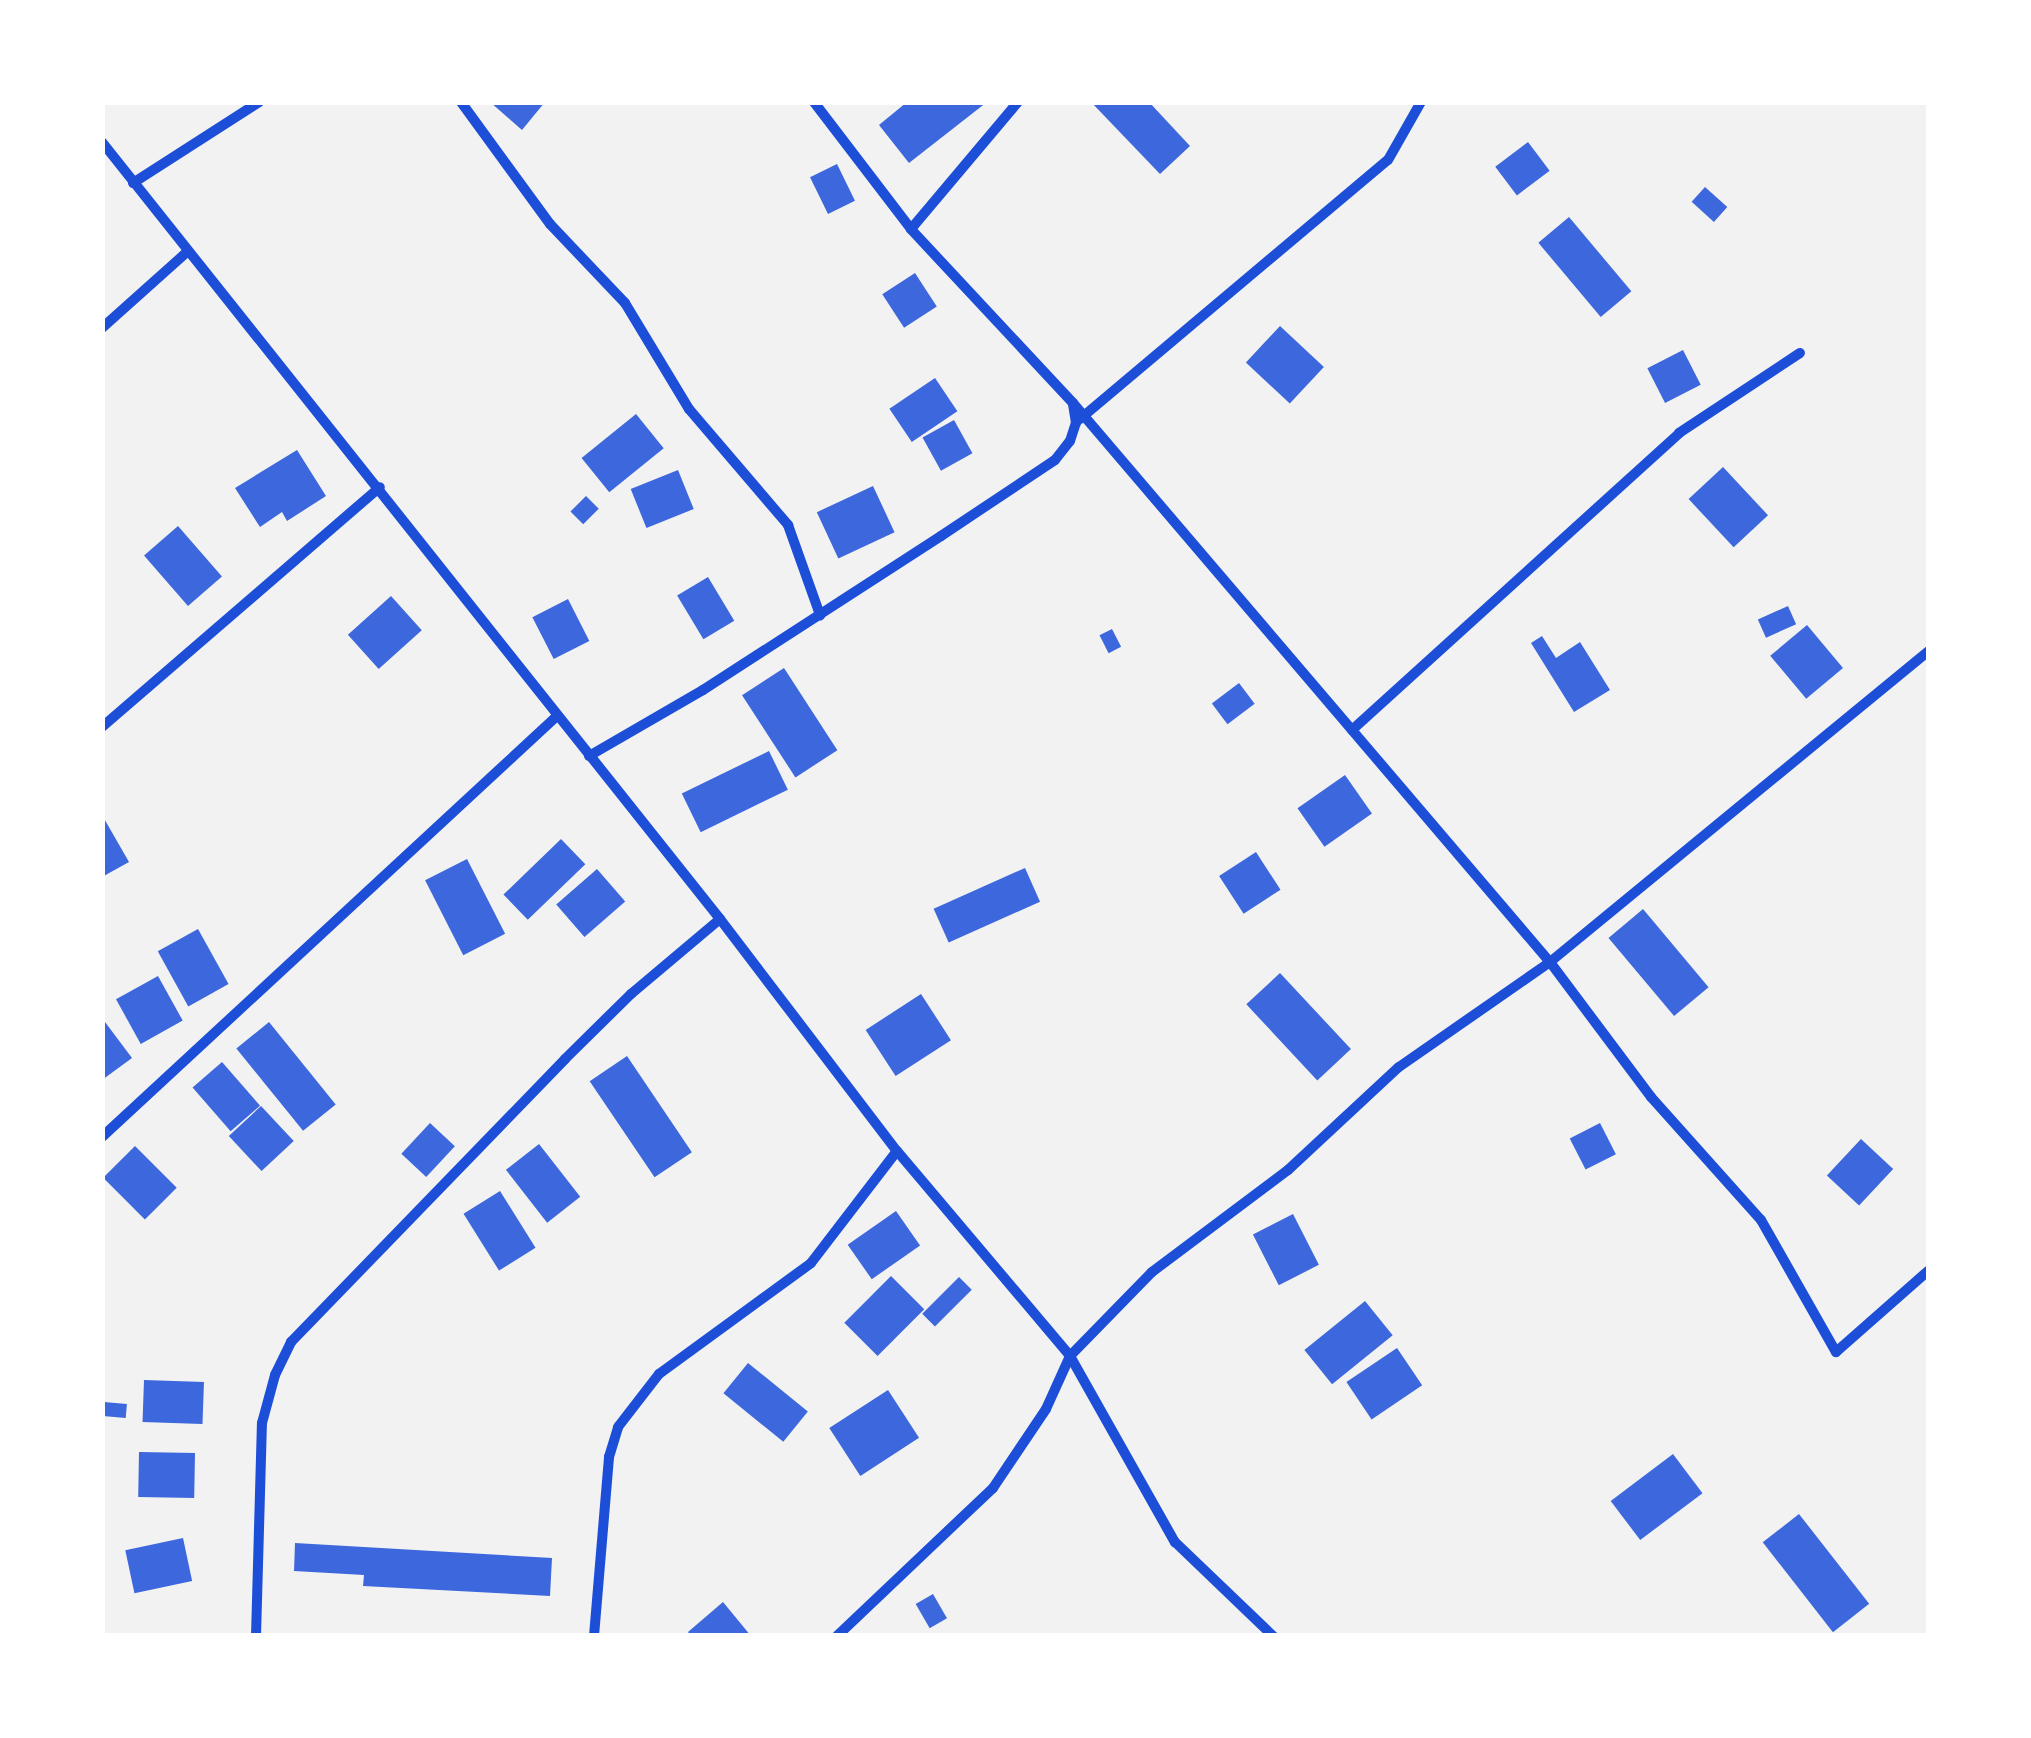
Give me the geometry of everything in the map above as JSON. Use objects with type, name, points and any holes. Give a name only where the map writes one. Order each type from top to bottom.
[{"type":"street","points":[[133,183],[259,102]]},
{"type":"street","points":[[460,102],[550,224],[625,303],[689,409],[788,524],[820,614]]},
{"type":"street","points":[[814,102],[911,228],[1072,403],[1080,419],[1550,962],[1640,1084],[1761,1220],[1836,1352],[1928,1271]]},
{"type":"street","points":[[911,228],[1018,102]]},
{"type":"street","points":[[589,756],[703,690],[1055,460],[1070,442],[1080,419],[1388,160],[1421,102]]},
{"type":"street","points":[[102,142],[380,487],[897,1151],[1070,1356],[1176,1542],[1273,1636]]},
{"type":"street","points":[[102,328],[188,252]]},
{"type":"street","points":[[1352,730],[1679,434],[1800,353]]},
{"type":"street","points":[[102,728],[380,487]]},
{"type":"street","points":[[837,1636],[994,1488],[1046,1409],[1070,1356],[1152,1272],[1288,1170],[1399,1066],[1550,962],[1928,650]]},
{"type":"street","points":[[102,1137],[557,716]]},
{"type":"street","points":[[256,1636],[262,1423],[275,1375],[291,1342],[565,1059],[720,919]]},
{"type":"street","points":[[594,1636],[608,1457],[618,1427],[659,1374],[810,1263],[897,1151]]},
{"type":"building","points":[[490,102],[545,102],[522,130]]},
{"type":"building","points":[[907,102],[987,102],[909,163],[879,125]]},
{"type":"building","points":[[1091,102],[1149,102],[1190,146],[1160,174]]},
{"type":"building","points":[[1528,142],[1550,171],[1517,195],[1495,167]]},
{"type":"building","points":[[837,164],[855,201],[828,214],[810,177]]},
{"type":"building","points":[[1705,187],[1727,207],[1714,222],[1692,202]]},
{"type":"building","points":[[1569,217],[1631,291],[1601,317],[1538,243]]},
{"type":"building","points":[[915,273],[937,307],[904,328],[882,294]]},
{"type":"building","points":[[1280,326],[1324,367],[1290,403],[1246,363]]},
{"type":"building","points":[[1683,350],[1701,385],[1665,403],[1647,368]]},
{"type":"building","points":[[935,378],[957,411],[912,442],[889,409]]},
{"type":"building","points":[[636,414],[664,448],[609,492],[582,458]]},
{"type":"building","points":[[954,420],[972,453],[941,471],[923,437]]},
{"type":"building","points":[[297,450],[326,496],[287,521],[282,512],[260,527],[235,488]]},
{"type":"building","points":[[1723,467],[1768,515],[1734,547],[1689,499]]},
{"type":"building","points":[[678,470],[694,509],[646,528],[631,489]]},
{"type":"building","points":[[873,486],[895,532],[838,558],[817,512]]},
{"type":"building","points":[[586,496],[599,509],[583,524],[570,512]]},
{"type":"building","points":[[178,526],[222,577],[188,606],[144,556]]},
{"type":"building","points":[[708,577],[734,621],[703,639],[677,596]]},
{"type":"building","points":[[391,596],[422,630],[379,669],[348,635]]},
{"type":"building","points":[[568,599],[589,641],[554,659],[532,617]]},
{"type":"building","points":[[1788,606],[1796,624],[1766,638],[1758,619]]},
{"type":"building","points":[[1807,625],[1843,668],[1806,699],[1770,656]]},
{"type":"building","points":[[1112,629],[1121,647],[1109,653],[1100,635]]},
{"type":"building","points":[[1542,636],[1556,658],[1580,642],[1610,690],[1574,712],[1531,643]]},
{"type":"building","points":[[784,668],[837,750],[795,777],[742,695]]},
{"type":"building","points":[[1239,683],[1255,704],[1227,724],[1212,703]]},
{"type":"building","points":[[769,751],[788,790],[701,832],[682,794]]},
{"type":"building","points":[[1345,775],[1372,814],[1324,847],[1297,808]]},
{"type":"building","points":[[102,815],[129,862],[102,877]]},
{"type":"building","points":[[561,839],[585,864],[528,920],[503,895]]},
{"type":"building","points":[[1256,852],[1281,890],[1244,914],[1219,876]]},
{"type":"building","points":[[467,859],[505,934],[463,955],[425,880]]},
{"type":"building","points":[[1025,868],[1040,902],[949,942],[934,909]]},
{"type":"building","points":[[597,869],[625,901],[584,937],[556,904]]},
{"type":"building","points":[[1643,909],[1709,987],[1674,1016],[1609,938]]},
{"type":"building","points":[[198,929],[229,984],[188,1006],[158,951]]},
{"type":"building","points":[[1280,973],[1351,1049],[1317,1080],[1246,1004]]},
{"type":"building","points":[[158,976],[183,1021],[141,1044],[116,999]]},
{"type":"building","points":[[921,994],[951,1040],[896,1076],[866,1030]]},
{"type":"building","points":[[102,1018],[132,1058],[102,1080]]},
{"type":"building","points":[[269,1022],[336,1104],[303,1131],[236,1048]]},
{"type":"building","points":[[627,1056],[692,1152],[655,1177],[590,1081]]},
{"type":"building","points":[[222,1062],[260,1106],[231,1131],[193,1088]]},
{"type":"building","points":[[261,1106],[294,1141],[262,1171],[229,1136]]},
{"type":"building","points":[[430,1123],[455,1146],[426,1177],[401,1154]]},
{"type":"building","points":[[1600,1123],[1616,1154],[1586,1170],[1570,1138]]},
{"type":"building","points":[[1861,1139],[1893,1169],[1859,1206],[1827,1176]]},
{"type":"building","points":[[539,1144],[580,1197],[547,1223],[506,1170]]},
{"type":"building","points":[[135,1146],[177,1188],[145,1220],[103,1178]]},
{"type":"building","points":[[500,1191],[536,1248],[499,1271],[464,1214]]},
{"type":"building","points":[[896,1211],[920,1245],[872,1279],[848,1245]]},
{"type":"building","points":[[1293,1214],[1319,1265],[1279,1285],[1253,1234]]},
{"type":"building","points":[[891,1276],[924,1309],[878,1356],[844,1323]]},
{"type":"building","points":[[959,1277],[972,1290],[935,1326],[922,1314]]},
{"type":"building","points":[[1365,1301],[1393,1335],[1332,1384],[1304,1350]]},
{"type":"building","points":[[1397,1348],[1422,1385],[1372,1419],[1346,1382]]},
{"type":"building","points":[[748,1363],[808,1411],[783,1442],[723,1393]]},
{"type":"building","points":[[144,1380],[204,1382],[202,1424],[143,1422]]},
{"type":"building","points":[[888,1390],[919,1438],[860,1476],[829,1428]]},
{"type":"building","points":[[104,1402],[127,1404],[126,1418],[103,1416]]},
{"type":"building","points":[[139,1452],[195,1453],[194,1498],[138,1497]]},
{"type":"building","points":[[1673,1454],[1702,1493],[1640,1540],[1611,1501]]},
{"type":"building","points":[[1799,1514],[1869,1604],[1833,1632],[1763,1542]]},
{"type":"building","points":[[183,1538],[192,1581],[134,1593],[125,1550]]},
{"type":"building","points":[[295,1543],[552,1558],[550,1596],[363,1586],[364,1575],[294,1571]]},
{"type":"building","points":[[933,1594],[947,1618],[930,1628],[916,1604]]},
{"type":"building","points":[[723,1602],[751,1636],[691,1636],[688,1632]]}]
